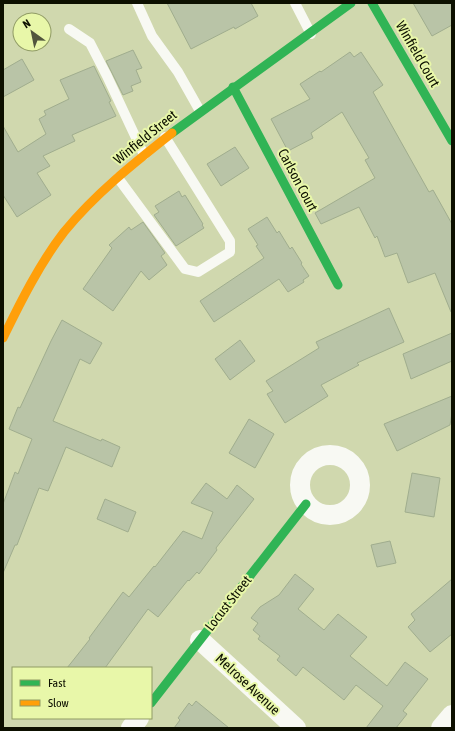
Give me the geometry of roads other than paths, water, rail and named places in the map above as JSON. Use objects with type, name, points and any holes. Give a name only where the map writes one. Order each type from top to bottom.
[{"type":"street","name":"Winfield Street","points":[[3,338],[22,298],[56,243],[77,217],[144,154],[165,137],[233,87],[311,34],[352,3]]},
{"type":"street","name":"Winfield Court","points":[[372,3],[452,141]]},
{"type":"street","name":"Carlson Court","points":[[233,87],[338,285]]},
{"type":"street","name":"Locust Street","points":[[152,702],[306,504]]},
{"type":"street","name":"Melrose Avenue","points":[[200,640],[296,728]]},
{"type":"street","points":[[441,728],[452,715]]},
{"type":"street","points":[[131,728],[138,719]]},
{"type":"lane","points":[[137,3],[152,36],[178,72],[200,111]]},
{"type":"lane","points":[[295,3],[311,34]]},
{"type":"lane","points":[[69,29],[90,43],[144,154]]},
{"type":"lane","points":[[118,178],[186,269],[198,272],[230,252],[230,242],[165,137]]}]
